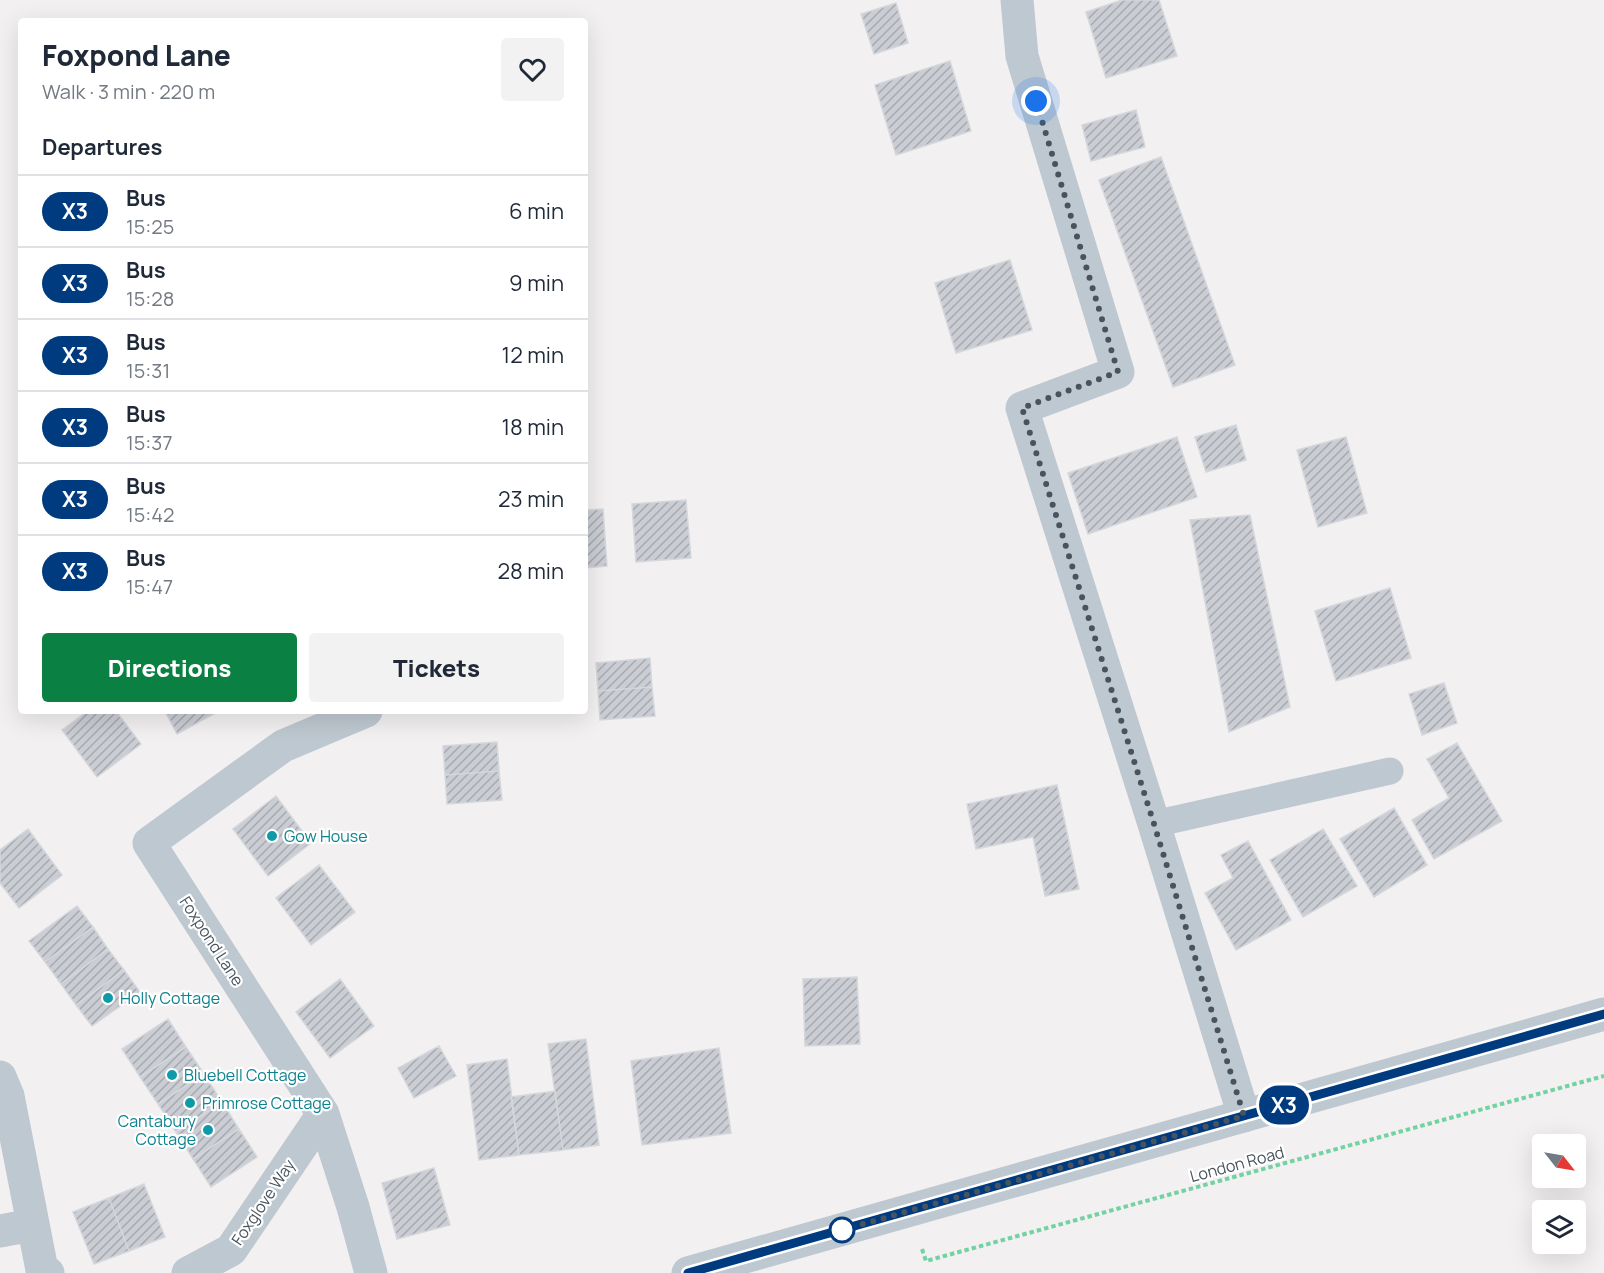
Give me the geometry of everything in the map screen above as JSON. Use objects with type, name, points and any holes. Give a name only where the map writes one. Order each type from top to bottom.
[{"type":"street","points":[[1017,0],[1022,56],[1118,372],[1022,408],[1244,1116]]},
{"type":"street","name":"Foxpond Lane","points":[[359,714],[283,746],[149,843],[323,1114],[353,1207],[371,1273]]},
{"type":"street","points":[[688,1273],[1604,1014]]},
{"type":"street","points":[[0,1077],[8,1096],[42,1269],[48,1273]]},
{"type":"street","name":"Foxglove Way","points":[[188,1273],[231,1250],[323,1114]]},
{"type":"street","points":[[0,1231],[32,1225]]},
{"type":"lane","points":[[1154,824],[1390,771]]},
{"type":"path","name":"London Road","points":[[912,1211],[926,1261],[1604,1076]]},
{"type":"building","points":[[1122,0],[1159,0],[1177,56],[1106,78],[1086,12]]},
{"type":"building","points":[[896,3],[908,43],[874,54],[861,14]]},
{"type":"building","points":[[950,61],[971,131],[896,155],[875,85]]},
{"type":"building","points":[[1136,110],[1145,147],[1091,161],[1082,125]]},
{"type":"building","points":[[1161,157],[1235,365],[1173,387],[1099,180]]},
{"type":"building","points":[[1010,260],[1032,330],[956,353],[935,283]]},
{"type":"building","points":[[1236,425],[1246,460],[1206,472],[1195,437]]},
{"type":"building","points":[[1177,437],[1197,497],[1088,534],[1068,473]]},
{"type":"building","points":[[1346,437],[1367,513],[1318,527],[1297,450]]},
{"type":"building","points":[[686,500],[691,558],[636,562],[632,504]]},
{"type":"building","points":[[603,509],[607,566],[588,568],[588,510]]},
{"type":"building","points":[[1250,515],[1290,707],[1229,732],[1190,520]]},
{"type":"building","points":[[1390,588],[1411,658],[1336,681],[1315,611]]},
{"type":"building","points":[[650,658],[652,687],[598,691],[596,663]]},
{"type":"building","points":[[1444,683],[1457,723],[1422,735],[1409,694]]},
{"type":"building","points":[[652,687],[655,716],[600,720],[598,691]]},
{"type":"building","points":[[84,714],[118,714],[141,744],[97,777],[62,730]]},
{"type":"building","points":[[167,714],[214,714],[177,734]]},
{"type":"building","points":[[497,742],[499,771],[445,775],[443,746]]},
{"type":"building","points":[[1457,743],[1502,821],[1434,859],[1412,820],[1449,798],[1427,759]]},
{"type":"building","points":[[499,771],[502,800],[447,804],[445,775]]},
{"type":"building","points":[[1057,785],[1079,889],[1045,896],[1033,837],[976,849],[967,804]]},
{"type":"building","name":"Gow House","points":[[276,796],[311,843],[268,876],[233,829]]},
{"type":"building","points":[[1394,808],[1427,865],[1374,897],[1340,839]]},
{"type":"building","points":[[28,829],[62,875],[19,908],[0,883],[0,850]]},
{"type":"building","points":[[1323,829],[1357,886],[1303,917],[1270,860]]},
{"type":"building","points":[[1248,841],[1291,920],[1236,950],[1205,893],[1233,878],[1221,855]]},
{"type":"building","points":[[319,865],[355,912],[311,945],[276,898]]},
{"type":"building","points":[[77,906],[93,927],[45,962],[29,941]]},
{"type":"building","points":[[93,927],[108,949],[61,984],[45,962]]},
{"type":"building","points":[[108,949],[124,970],[76,1005],[61,984]]},
{"type":"building","name":"Holly Cottage","points":[[124,970],[140,992],[92,1026],[76,1005]]},
{"type":"building","points":[[857,977],[860,1044],[805,1046],[803,979]]},
{"type":"building","points":[[340,979],[374,1026],[330,1058],[296,1012]]},
{"type":"building","points":[[168,1019],[186,1047],[140,1077],[122,1049]]},
{"type":"building","points":[[586,1039],[599,1145],[563,1150],[548,1044]]},
{"type":"building","points":[[439,1046],[456,1076],[414,1098],[398,1068]]},
{"type":"building","name":"Bluebell Cottage","points":[[186,1047],[204,1074],[158,1104],[140,1077]]},
{"type":"building","points":[[719,1048],[731,1133],[642,1145],[631,1061]]},
{"type":"building","points":[[507,1059],[519,1155],[479,1160],[467,1065]]},
{"type":"building","name":"Primrose Cottage","points":[[204,1074],[222,1102],[176,1132],[158,1104]]},
{"type":"building","points":[[555,1091],[563,1150],[519,1155],[511,1097]]},
{"type":"building","name":"Cantabury Cottage","points":[[222,1102],[239,1129],[193,1159],[176,1132]]},
{"type":"building","points":[[239,1129],[257,1157],[211,1187],[193,1159]]},
{"type":"building","points":[[434,1168],[450,1225],[397,1239],[382,1183]]},
{"type":"building","points":[[144,1184],[165,1237],[129,1251],[109,1198]]},
{"type":"building","points":[[109,1198],[129,1251],[94,1264],[73,1212]]},
{"type":"bus line","name":"X3","points":[[688,1273],[1604,1014]]},
{"type":"place","name":"Gow House","points":[[272,836]]},
{"type":"place","name":"Holly Cottage","points":[[108,998]]},
{"type":"place","name":"Bluebell Cottage","points":[[172,1075]]},
{"type":"place","name":"Primrose Cottage","points":[[190,1103]]},
{"type":"place","name":"Cantabury Cottage","points":[[208,1130]]},
{"type":"route","points":[[842,1230],[1244,1116],[1022,408],[1118,372],[1036,101]]}]
